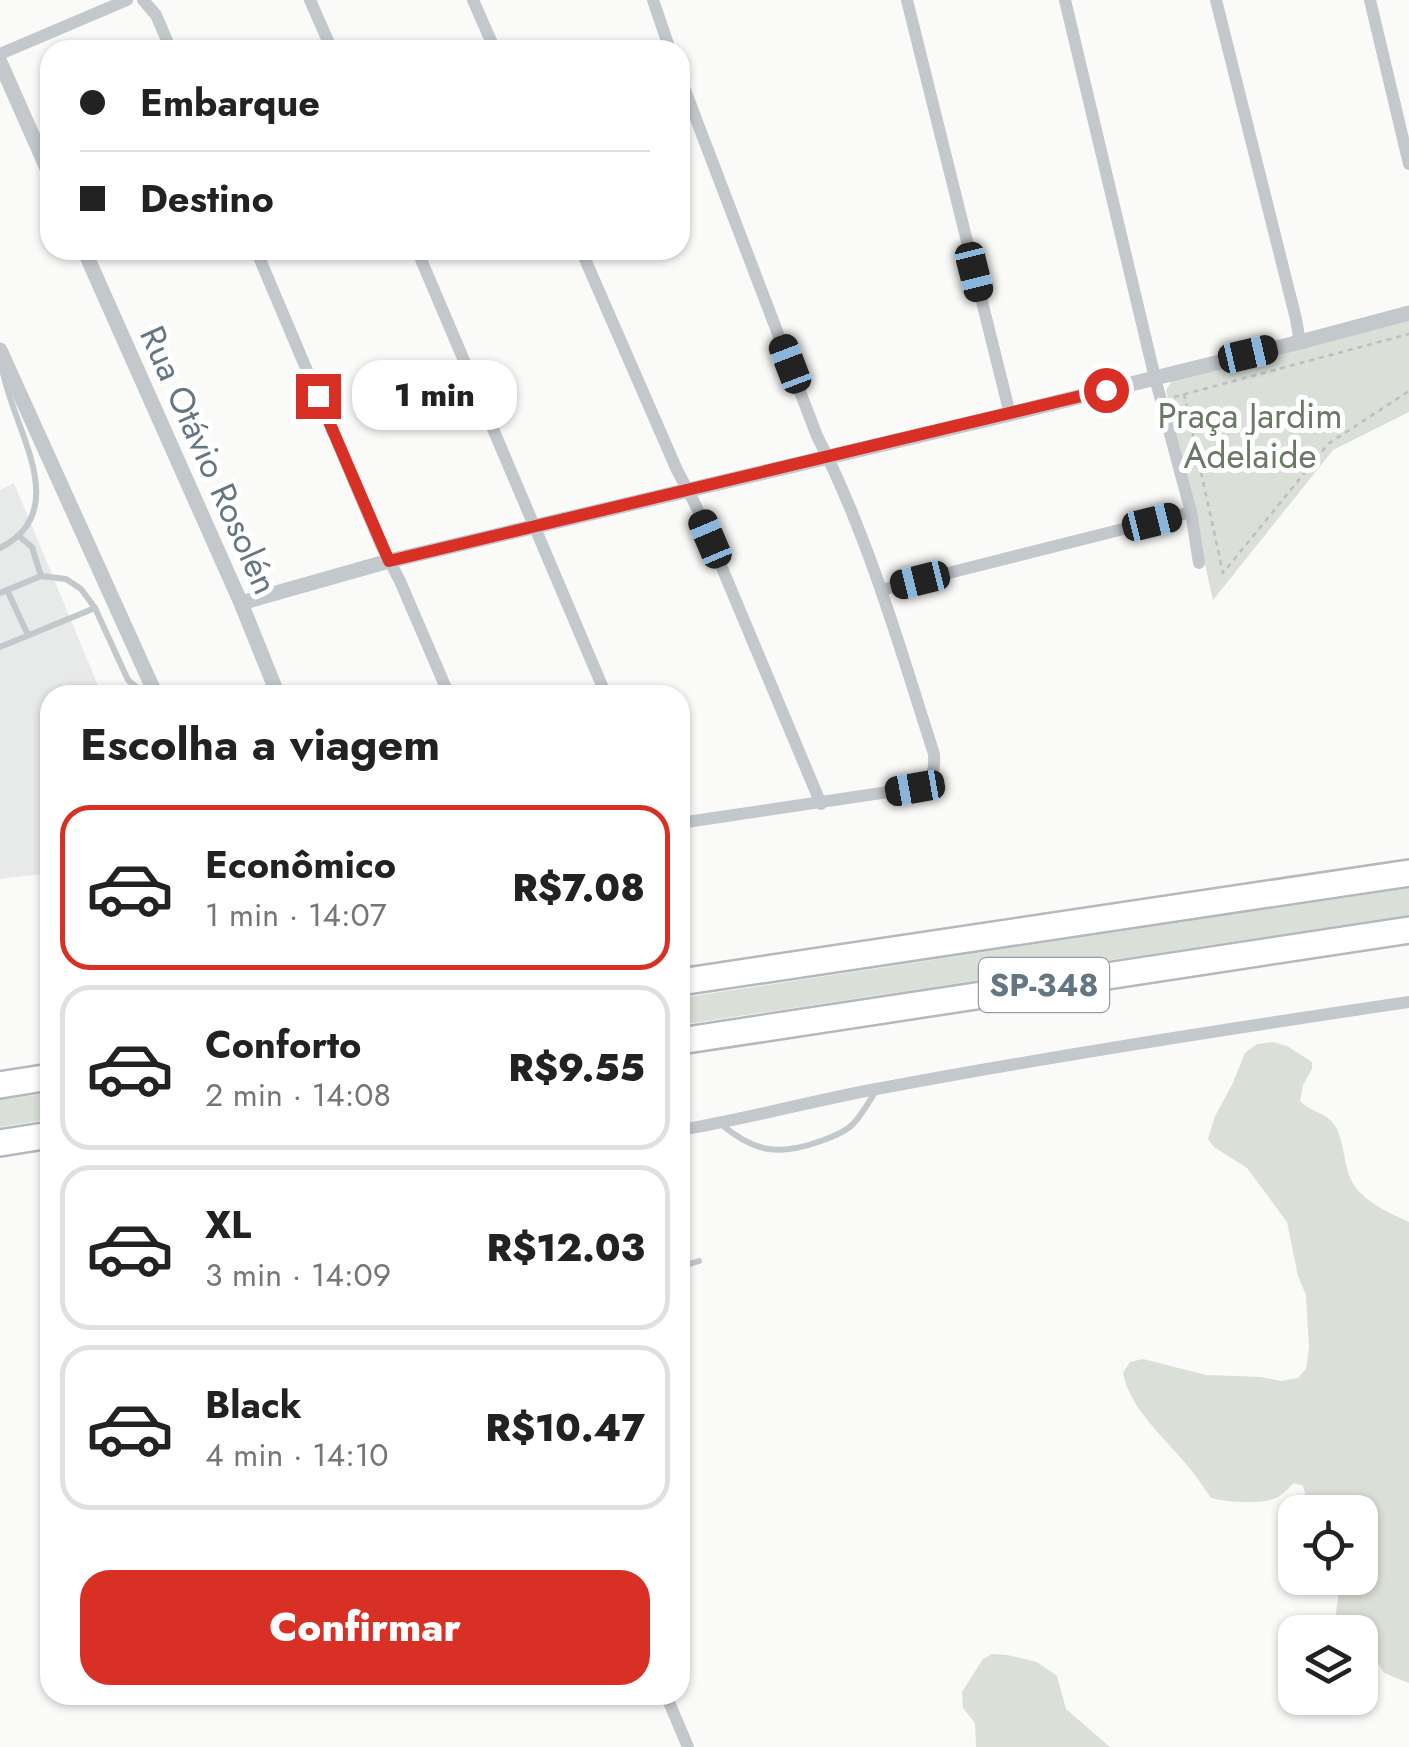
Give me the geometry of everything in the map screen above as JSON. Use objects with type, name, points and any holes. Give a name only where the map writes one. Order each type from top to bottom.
[{"type":"highway","name":"SP-348","points":[[690,981],[1409,874]]},
{"type":"highway","name":"SP-348","points":[[690,1039],[1409,930]]},
{"type":"highway","points":[[0,1085],[40,1079]]},
{"type":"highway","points":[[0,1143],[40,1137]]},
{"type":"street","points":[[0,54],[127,0]]},
{"type":"street","points":[[143,0],[156,16],[166,40]]},
{"type":"street","points":[[310,0],[328,40]]},
{"type":"street","points":[[473,0],[490,40]]},
{"type":"street","points":[[653,0],[667,40]]},
{"type":"street","points":[[907,0],[1010,414]]},
{"type":"street","points":[[1066,0],[1191,512],[1199,563]]},
{"type":"street","points":[[1216,0],[1300,342]]},
{"type":"street","points":[[1370,0],[1409,164]]},
{"type":"street","points":[[0,62],[40,152]]},
{"type":"street","points":[[690,103],[817,436],[881,590],[934,754],[935,770],[927,782],[915,788],[690,823]]},
{"type":"street","name":"Rua Otávio Rosolén","points":[[88,260],[274,685]]},
{"type":"street","points":[[260,260],[445,685]]},
{"type":"street","points":[[421,260],[602,685]]},
{"type":"street","points":[[586,260],[821,804]]},
{"type":"street","points":[[241,603],[389,561],[1010,414],[1409,312]]},
{"type":"street","points":[[0,354],[151,685]]},
{"type":"street","points":[[881,590],[1191,512]]},
{"type":"street","points":[[690,1128],[878,1088],[1210,1031],[1409,1002]]},
{"type":"street","points":[[670,1705],[688,1747]]},
{"type":"lane","points":[[0,354],[6,389],[35,474],[38,499],[32,521],[20,537],[0,548]]},
{"type":"lane","points":[[20,537],[32,547],[41,576]]},
{"type":"lane","points":[[28,636],[4,591],[41,576],[66,579],[94,608],[128,680],[134,685]]},
{"type":"lane","points":[[0,647],[94,608]]},
{"type":"lane","points":[[720,1123],[736,1137],[759,1148],[793,1151],[852,1126],[878,1088]]},
{"type":"lane","points":[[690,1264],[699,1262]]},
{"type":"path","points":[[1409,334],[1184,394],[1223,573],[1328,444],[1409,391]]},
{"type":"shaded area","points":[[14,483],[98,685],[40,685],[40,874],[0,879],[0,490]]},
{"type":"green space","name":"Praça Jardim Adelaide","points":[[1409,319],[1409,412],[1333,450],[1213,600],[1166,390],[1172,381]]},
{"type":"green space","points":[[1409,888],[1409,915],[690,1023],[690,996]]},
{"type":"green space","points":[[1273,1042],[1287,1046],[1312,1062],[1300,1101],[1334,1123],[1349,1175],[1359,1191],[1374,1204],[1409,1222],[1409,1683],[1384,1673],[1378,1663],[1378,1615],[1336,1615],[1339,1595],[1378,1595],[1378,1495],[1305,1495],[1303,1486],[1294,1483],[1270,1500],[1211,1498],[1140,1411],[1123,1373],[1130,1362],[1143,1359],[1206,1375],[1281,1381],[1298,1378],[1306,1369],[1306,1295],[1287,1222],[1247,1168],[1208,1139],[1245,1053],[1257,1044]]},
{"type":"green space","points":[[40,1094],[40,1121],[0,1127],[0,1100]]},
{"type":"green space","points":[[992,1654],[1037,1662],[1057,1676],[1066,1709],[1110,1747],[976,1747],[975,1723],[963,1708],[962,1692],[983,1659]]},
{"type":"route","points":[[318,396],[389,561],[1106,390]]}]
